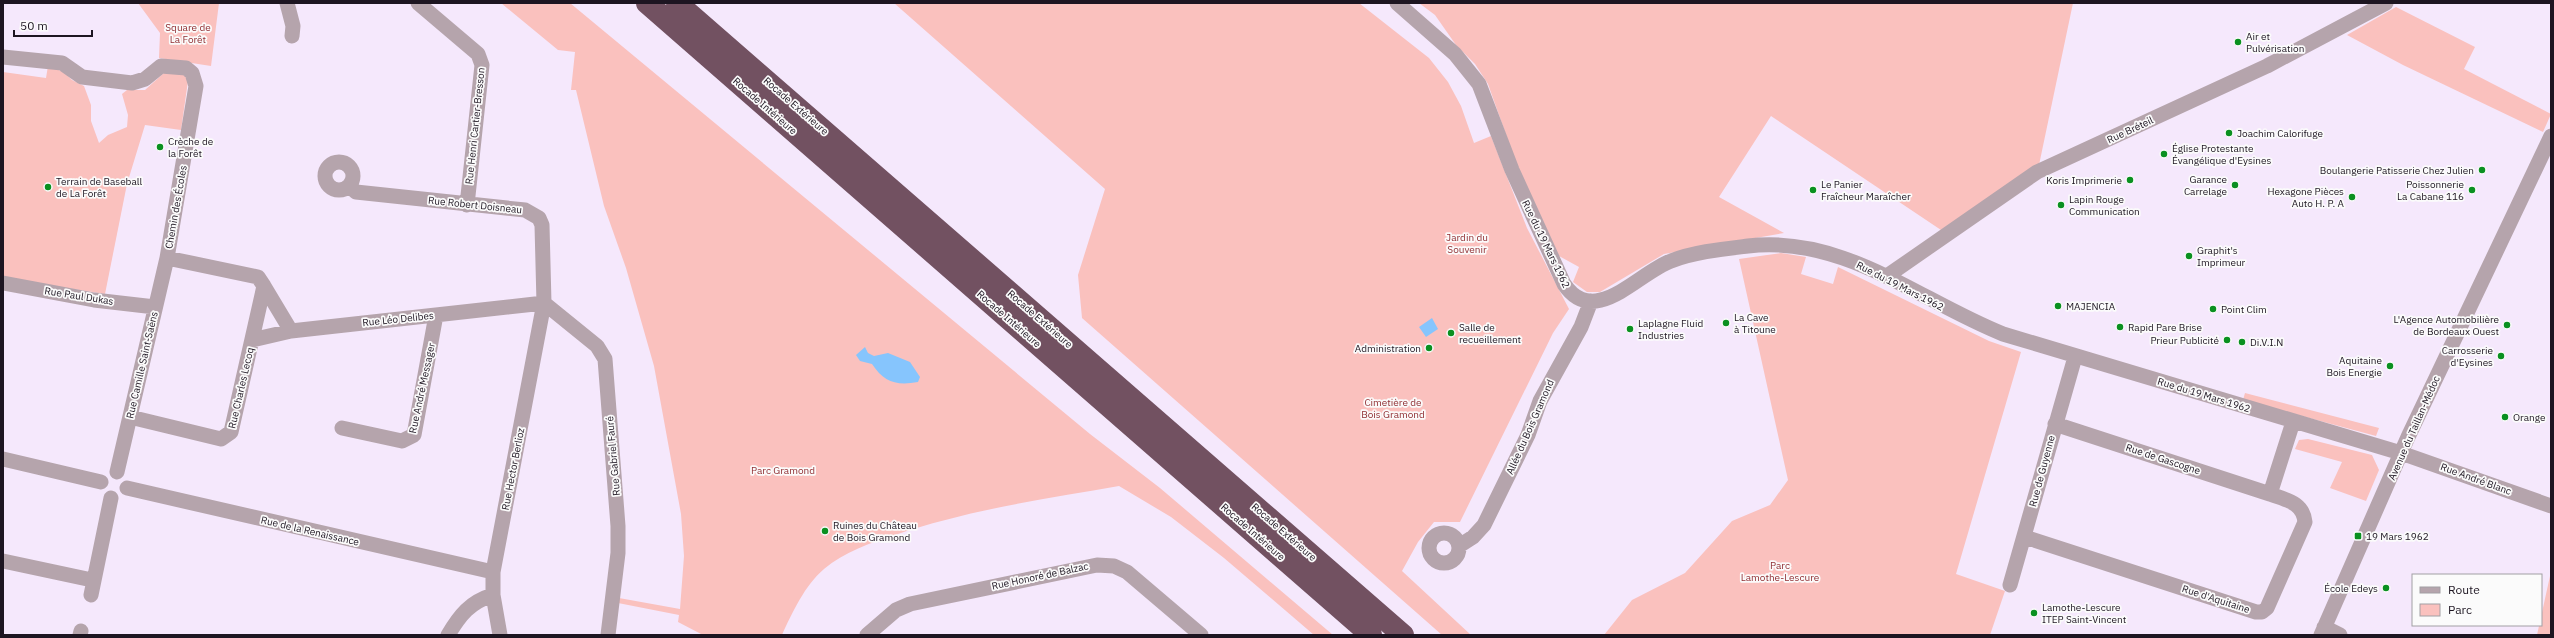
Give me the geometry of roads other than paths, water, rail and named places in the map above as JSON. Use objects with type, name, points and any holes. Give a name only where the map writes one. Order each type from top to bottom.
[{"type":"highway","name":"Rocade Intérieure","points":[[647,3],[1371,635]]},
{"type":"highway","name":"Rocade Extérieure","points":[[677,3],[1403,635]]},
{"type":"street","points":[[287,3],[293,26],[292,36]]},
{"type":"street","name":"Rue Henri Cartier-Bresson","points":[[418,3],[478,54],[482,65],[467,205]]},
{"type":"street","name":"Rue du 19 Mars 1962","points":[[1397,3],[1472,72],[1486,97],[1512,170],[1564,284],[1577,297],[1591,301],[1605,301],[1650,271],[1672,260],[1715,251],[1771,244],[1815,248],[1887,276],[1973,322],[2015,338],[2401,453]]},
{"type":"street","name":"Rue Bréteil","points":[[1887,276],[2037,172],[2267,66],[2386,3]]},
{"type":"street","name":"Chemin des Écoles","points":[[3,57],[62,63],[82,77],[132,83],[145,79],[160,66],[186,68],[192,73],[196,86],[179,195],[167,258]]},
{"type":"street","name":"Avenue du Taillan-Médoc","points":[[2323,631],[2401,453],[2551,136]]},
{"type":"street","name":"Rue Robert Doisneau","points":[[349,186],[356,192],[525,210],[539,218],[542,225],[544,303]]},
{"type":"street","points":[[167,258],[258,277],[291,331]]},
{"type":"street","name":"Rue Camille Saint-Saëns","points":[[117,472],[167,258]]},
{"type":"street","name":"Rue Paul Dukas","points":[[3,283],[94,300],[155,308]]},
{"type":"street","name":"Rue Charles Lecoq","points":[[130,417],[221,439],[231,432],[264,286]]},
{"type":"street","name":"Allée du Bois Gramond","points":[[1459,546],[1473,537],[1484,525],[1528,435],[1540,401],[1581,327],[1591,301]]},
{"type":"street","name":"Rue Léo Delibes","points":[[252,340],[291,331],[544,303]]},
{"type":"street","name":"Rue Hector Berlioz","points":[[500,635],[492,595],[493,572],[544,303]]},
{"type":"street","name":"Rue Gabriel Fauré","points":[[544,303],[597,346],[605,359],[618,526],[618,553],[608,635]]},
{"type":"street","name":"Rue André Messager","points":[[342,428],[402,441],[414,436],[436,315]]},
{"type":"street","name":"Rue de Guyenne","points":[[2010,585],[2025,537],[2055,424],[2075,357]]},
{"type":"street","points":[[2270,494],[2293,422]]},
{"type":"street","name":"Rue de Gascogne","points":[[2055,424],[2270,494]]},
{"type":"street","name":"Rue André Blanc","points":[[2401,453],[2551,506]]},
{"type":"street","points":[[3,459],[101,482]]},
{"type":"street","points":[[117,472],[126,480],[127,488],[119,497],[111,498],[102,490],[101,482],[105,475],[117,472]]},
{"type":"street","name":"Rue de la Renaissance","points":[[127,488],[493,572]]},
{"type":"street","name":"Rue d'Aquitaine","points":[[2025,537],[2259,613],[2267,608],[2305,522],[2304,513],[2298,504],[2270,494]]},
{"type":"street","points":[[90,595],[92,580],[111,498]]},
{"type":"street","points":[[3,561],[92,580]]},
{"type":"street","name":"Rue Honoré de Balzac","points":[[867,635],[896,610],[910,604],[1097,565],[1114,566],[1127,572],[1201,635]]},
{"type":"street","points":[[448,635],[465,610],[473,602],[492,595]]},
{"type":"street","points":[[2323,631],[2340,635]]},
{"type":"water","points":[[1432,318],[1438,329],[1426,337],[1419,327]]},
{"type":"water","points":[[865,347],[868,353],[874,356],[888,353],[910,362],[920,377],[918,382],[897,383],[886,379],[872,364],[860,361],[856,355]]},
{"type":"place","name":"Air et Pulvérisation","points":[[2238,42]]},
{"type":"place","name":"Joachim Calorifuge","points":[[2229,133]]},
{"type":"place","name":"Crèche de la Forêt","points":[[160,147]]},
{"type":"place","name":"Église Protestante Évangélique d'Eysines","points":[[2164,154]]},
{"type":"place","name":"Boulangerie Patisserie Chez Julien","points":[[2482,170]]},
{"type":"place","name":"Koris Imprimerie","points":[[2130,180]]},
{"type":"place","name":"Garance Carrelage","points":[[2235,185]]},
{"type":"place","name":"Terrain de Baseball de La Forêt","points":[[48,187]]},
{"type":"place","name":"Le Panier Fraîcheur Maraîcher","points":[[1813,190]]},
{"type":"place","name":"Poissonnerie La Cabane 116","points":[[2472,190]]},
{"type":"place","name":"Hexagone Pièces Auto H. P. A","points":[[2352,197]]},
{"type":"place","name":"Lapin Rouge Communication","points":[[2061,205]]},
{"type":"place","name":"Graphit's Imprimeur","points":[[2189,256]]},
{"type":"place","name":"MAJENCIA","points":[[2058,306]]},
{"type":"place","name":"Point Clim","points":[[2213,309]]},
{"type":"place","name":"La Cave à Titoune","points":[[1726,323]]},
{"type":"place","name":"L'Agence Automobilière de Bordeaux Ouest","points":[[2507,325]]},
{"type":"place","name":"Rapid Pare Brise","points":[[2120,327]]},
{"type":"place","name":"Laplagne Fluid Industries","points":[[1630,329]]},
{"type":"place","name":"Salle de recueillement","points":[[1451,333]]},
{"type":"place","name":"Prieur Publicité","points":[[2227,340]]},
{"type":"place","name":"Di.V.I.N","points":[[2242,342]]},
{"type":"place","name":"Administration","points":[[1429,348]]},
{"type":"place","name":"Carrosserie d'Eysines","points":[[2501,356]]},
{"type":"place","name":"Aquitaine Bois Energie","points":[[2390,366]]},
{"type":"place","name":"Orange","points":[[2505,417]]},
{"type":"place","name":"Ruines du Château de Bois Gramond","points":[[825,531]]},
{"type":"place","name":"19 Mars 1962","points":[[2358,536]]},
{"type":"place","name":"École Edeys","points":[[2386,588]]},
{"type":"place","name":"Lamothe-Lescure ITEP Saint-Vincent","points":[[2034,613]]},
{"type":"park label","name":"Square de La Forêt","points":[[188,32]]},
{"type":"park label","name":"Jardin du Souvenir","points":[[1467,242]]},
{"type":"park label","name":"Cimetière de Bois Gramond","points":[[1393,408]]},
{"type":"park label","name":"Parc Gramond","points":[[783,470]]},
{"type":"park label","name":"Parc Lamothe-Lescure","points":[[1780,570]]}]
